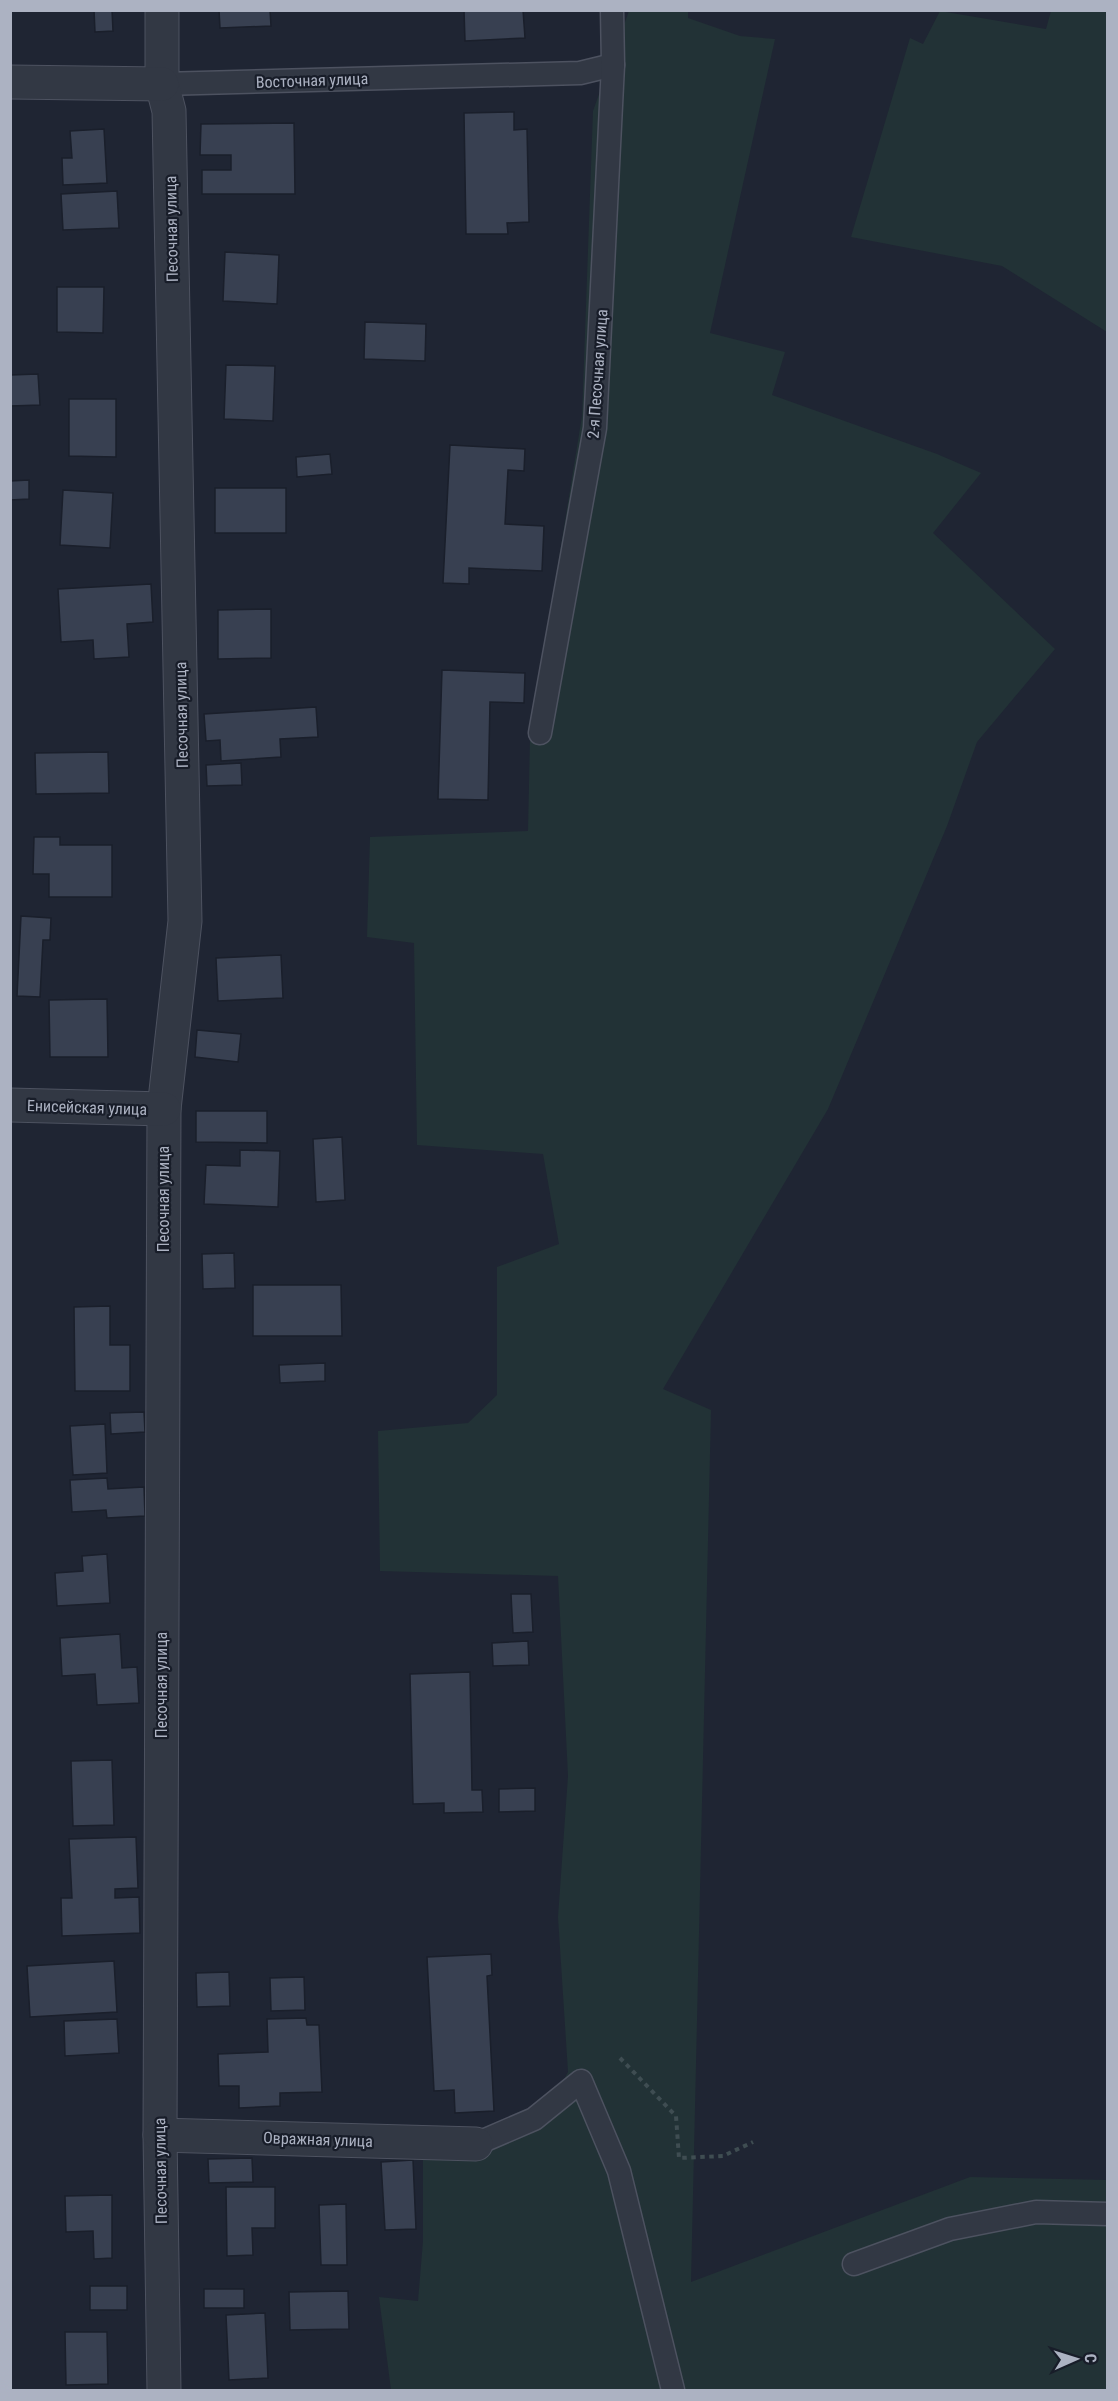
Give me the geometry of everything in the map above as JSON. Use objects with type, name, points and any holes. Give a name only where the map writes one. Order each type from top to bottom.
[{"type":"street","name":"Песочная улица","points":[[162,10],[162,84],[169,111],[184,921],[164,1109],[160,2135],[164,2391]]},
{"type":"street","name":"Восточная улица","points":[[10,82],[162,84]]},
{"type":"street","name":"Енисейская улица","points":[[10,1105],[164,1109]]},
{"type":"street","name":"Овражная улица","points":[[160,2135],[476,2144]]},
{"type":"lane","name":"2-я Песочная улица","points":[[540,733],[595,428],[613,65],[612,10]]},
{"type":"lane","name":"Восточная улица","points":[[162,84],[580,73],[613,65]]},
{"type":"lane","points":[[476,2144],[534,2119],[581,2081],[619,2171],[673,2391]]},
{"type":"lane","points":[[854,2264],[950,2229],[1036,2212],[1107,2214]]},
{"type":"path","points":[[620,2058],[676,2116],[679,2158],[723,2156],[753,2142]]},
{"type":"shaded area","points":[[629,11],[688,11],[688,18],[740,36],[775,39],[710,333],[785,352],[772,395],[937,454],[981,473],[933,533],[1055,649],[977,742],[947,826],[828,1109],[663,1389],[711,1410],[691,2282],[970,2177],[1107,2180],[1107,2390],[391,2390],[379,2297],[418,2301],[423,2241],[423,2156],[491,2138],[557,2092],[568,2072],[558,1917],[568,1776],[558,1576],[380,1571],[378,1431],[468,1423],[497,1395],[497,1267],[559,1244],[543,1154],[417,1145],[414,943],[367,937],[370,837],[528,831],[530,738],[582,416],[593,111]]},
{"type":"shaded area","points":[[940,11],[1046,29],[1051,11],[1107,11],[1107,332],[1002,266],[851,237],[910,38],[923,44]]},
{"type":"building","points":[[94,10],[112,10],[113,31],[95,32]]},
{"type":"building","points":[[219,10],[270,10],[271,26],[220,28]]},
{"type":"building","points":[[464,10],[523,10],[525,38],[465,41]]},
{"type":"building","points":[[514,112],[514,130],[527,129],[529,222],[507,223],[508,234],[466,234],[464,113]]},
{"type":"building","points":[[294,123],[295,194],[202,194],[202,170],[231,170],[231,155],[200,155],[201,124]]},
{"type":"building","points":[[104,129],[107,183],[63,185],[62,158],[72,158],[70,131]]},
{"type":"building","points":[[117,191],[119,228],[63,230],[61,194]]},
{"type":"building","points":[[225,252],[279,255],[277,304],[223,301]]},
{"type":"building","points":[[57,287],[104,287],[103,333],[57,332]]},
{"type":"building","points":[[365,322],[426,324],[425,361],[364,359]]},
{"type":"building","points":[[226,365],[275,366],[273,421],[224,419]]},
{"type":"building","points":[[38,374],[40,405],[10,406],[10,375]]},
{"type":"building","points":[[69,399],[116,399],[116,457],[69,456]]},
{"type":"building","points":[[450,445],[525,449],[524,471],[508,470],[505,524],[544,526],[542,571],[469,568],[469,584],[443,583]]},
{"type":"building","points":[[330,454],[332,474],[297,477],[296,457]]},
{"type":"building","points":[[29,480],[29,499],[10,500],[10,481]]},
{"type":"building","points":[[215,488],[286,488],[286,533],[215,533]]},
{"type":"building","points":[[63,490],[113,493],[110,548],[60,545]]},
{"type":"building","points":[[151,584],[153,622],[127,624],[129,657],[94,659],[93,640],[61,642],[58,589]]},
{"type":"building","points":[[271,609],[271,658],[218,659],[218,610]]},
{"type":"building","points":[[442,670],[525,673],[524,703],[490,702],[488,800],[438,799]]},
{"type":"building","points":[[316,707],[318,737],[280,739],[281,757],[221,761],[220,740],[206,741],[204,714]]},
{"type":"building","points":[[108,752],[109,793],[36,794],[35,753]]},
{"type":"building","points":[[241,763],[242,785],[207,786],[206,765]]},
{"type":"building","points":[[34,837],[60,837],[60,845],[112,845],[112,897],[49,897],[49,874],[33,874]]},
{"type":"building","points":[[21,916],[51,918],[50,940],[43,940],[40,997],[17,996]]},
{"type":"building","points":[[281,955],[283,998],[218,1001],[216,958]]},
{"type":"building","points":[[107,999],[108,1057],[50,1057],[49,1000]]},
{"type":"building","points":[[197,1030],[241,1034],[238,1062],[195,1057]]},
{"type":"building","points":[[196,1111],[267,1111],[267,1143],[196,1142]]},
{"type":"building","points":[[342,1137],[345,1200],[316,1202],[313,1139]]},
{"type":"building","points":[[240,1150],[280,1151],[278,1207],[204,1204],[206,1165],[240,1166]]},
{"type":"building","points":[[234,1253],[235,1288],[203,1289],[202,1254]]},
{"type":"building","points":[[253,1285],[341,1285],[342,1336],[253,1336]]},
{"type":"building","points":[[110,1306],[110,1345],[130,1345],[130,1391],[75,1391],[74,1307]]},
{"type":"building","points":[[325,1363],[325,1381],[280,1383],[279,1365]]},
{"type":"building","points":[[144,1412],[145,1432],[111,1434],[110,1413]]},
{"type":"building","points":[[105,1424],[107,1473],[73,1475],[70,1426]]},
{"type":"building","points":[[107,1478],[108,1489],[144,1487],[145,1516],[107,1518],[106,1510],[72,1512],[70,1480]]},
{"type":"building","points":[[107,1554],[110,1603],[57,1606],[55,1573],[83,1571],[82,1556]]},
{"type":"building","points":[[511,1594],[531,1594],[533,1632],[513,1633]]},
{"type":"building","points":[[120,1634],[122,1668],[137,1667],[139,1703],[97,1705],[95,1674],[62,1676],[60,1638]]},
{"type":"building","points":[[528,1641],[529,1665],[493,1666],[492,1643]]},
{"type":"building","points":[[470,1672],[472,1790],[482,1790],[483,1812],[444,1813],[444,1803],[413,1804],[410,1674]]},
{"type":"building","points":[[112,1760],[114,1825],[73,1826],[71,1761]]},
{"type":"building","points":[[535,1788],[535,1811],[499,1812],[499,1789]]},
{"type":"building","points":[[136,1837],[138,1888],[115,1889],[115,1898],[139,1897],[140,1933],[62,1936],[61,1898],[72,1898],[69,1839]]},
{"type":"building","points":[[491,1954],[492,1975],[487,1976],[494,2111],[455,2113],[454,2090],[434,2091],[427,1957]]},
{"type":"building","points":[[114,1961],[117,2012],[30,2017],[27,1966]]},
{"type":"building","points":[[229,1972],[230,2006],[197,2007],[196,1973]]},
{"type":"building","points":[[304,1977],[305,2010],[271,2011],[270,1978]]},
{"type":"building","points":[[306,2018],[307,2025],[319,2025],[322,2092],[280,2093],[280,2106],[239,2108],[239,2086],[219,2086],[218,2054],[268,2052],[267,2019]]},
{"type":"building","points":[[117,2019],[119,2053],[65,2056],[64,2021]]},
{"type":"building","points":[[252,2158],[253,2182],[209,2183],[208,2159]]},
{"type":"building","points":[[413,2160],[416,2229],[385,2230],[381,2162]]},
{"type":"building","points":[[226,2187],[275,2187],[275,2228],[252,2228],[253,2255],[227,2256]]},
{"type":"building","points":[[112,2195],[112,2258],[94,2259],[93,2231],[66,2232],[65,2196]]},
{"type":"building","points":[[346,2204],[347,2265],[321,2265],[319,2205]]},
{"type":"building","points":[[90,2286],[127,2286],[127,2310],[90,2310]]},
{"type":"building","points":[[204,2289],[244,2289],[244,2308],[204,2308]]},
{"type":"building","points":[[348,2291],[349,2329],[290,2330],[289,2292]]},
{"type":"building","points":[[265,2313],[268,2378],[229,2380],[226,2315]]},
{"type":"building","points":[[65,2332],[107,2332],[108,2384],[66,2385]]}]
